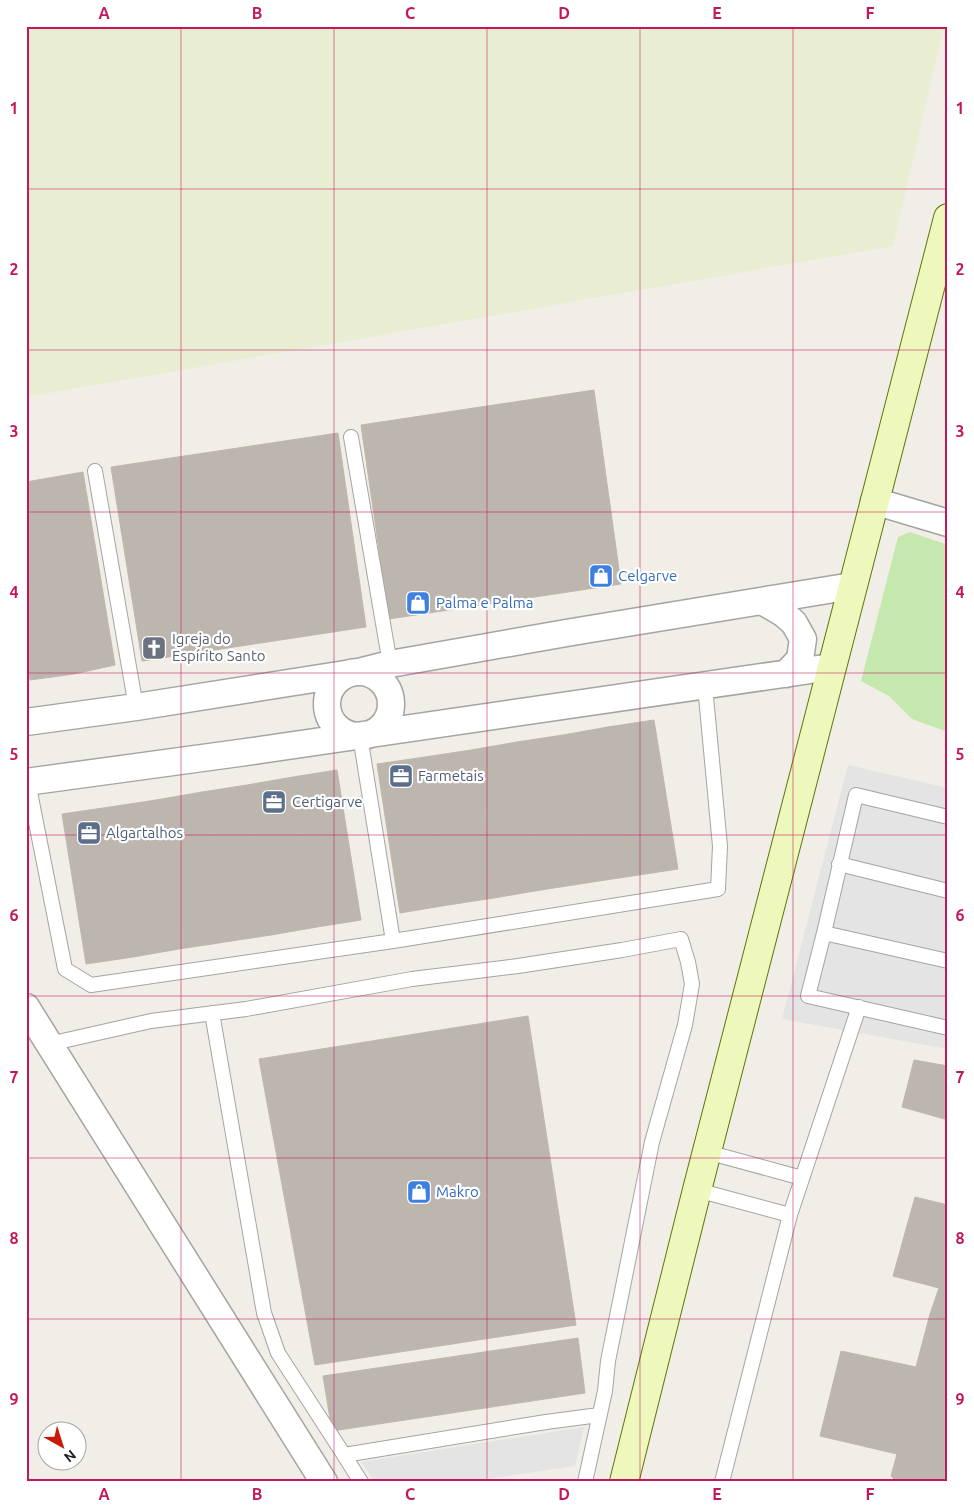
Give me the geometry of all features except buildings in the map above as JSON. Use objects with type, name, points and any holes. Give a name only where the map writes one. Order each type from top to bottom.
[{"type":"street","points":[[624,1482],[831,667],[948,218]]},
{"type":"street","points":[[874,501],[948,523]]},
{"type":"street","points":[[26,722],[136,708],[358,672],[374,676],[384,683],[390,695],[391,706],[387,720],[380,728],[370,734],[360,736],[338,728],[334,724],[327,708],[332,687],[337,680],[347,674],[358,672],[390,664],[852,586]]},
{"type":"street","points":[[762,601],[784,614],[794,623],[803,639],[800,659],[786,674]]},
{"type":"street","points":[[27,782],[360,736],[831,667]]},
{"type":"street","points":[[26,1007],[324,1482]]},
{"type":"lane","points":[[351,437],[390,664]]},
{"type":"lane","points":[[95,471],[136,708]]},
{"type":"lane","points":[[27,782],[65,969],[91,985],[392,941],[718,889],[720,846],[705,686]]},
{"type":"lane","points":[[360,736],[392,941]]},
{"type":"lane","points":[[948,816],[856,795],[808,996],[948,1028]]},
{"type":"lane","points":[[839,864],[948,891]]},
{"type":"lane","points":[[824,932],[948,960]]},
{"type":"lane","points":[[49,1044],[151,1021],[246,1009],[412,978],[518,966],[681,939],[692,984],[685,1025],[652,1142],[585,1482]]},
{"type":"lane","points":[[722,1482],[790,1215],[858,1007]]},
{"type":"lane","points":[[212,1013],[264,1313],[278,1353],[361,1482]]},
{"type":"lane","points":[[707,1152],[802,1178]]},
{"type":"lane","points":[[697,1190],[790,1215]]},
{"type":"lane","points":[[344,1456],[546,1422],[599,1415]]},
{"type":"green space","points":[[26,26],[944,26],[893,246],[26,397]]},
{"type":"green space","points":[[910,532],[948,545],[948,732],[912,719],[889,696],[861,681],[898,537]]},
{"type":"shaded area","points":[[848,765],[948,788],[948,1049],[782,1019]]},
{"type":"shaded area","points":[[584,1427],[575,1466],[468,1482],[375,1482],[361,1462]]},
{"type":"place","name":"Celgarve","points":[[601,576]]},
{"type":"place","name":"Palma e Palma","points":[[418,603]]},
{"type":"place","name":"Igreja do Espírito Santo","points":[[154,648]]},
{"type":"place","name":"Farmetais","points":[[401,776]]},
{"type":"place","name":"Certigarve","points":[[274,802]]},
{"type":"place","name":"Algartalhos","points":[[89,833]]},
{"type":"place","name":"Makro","points":[[419,1192]]}]
